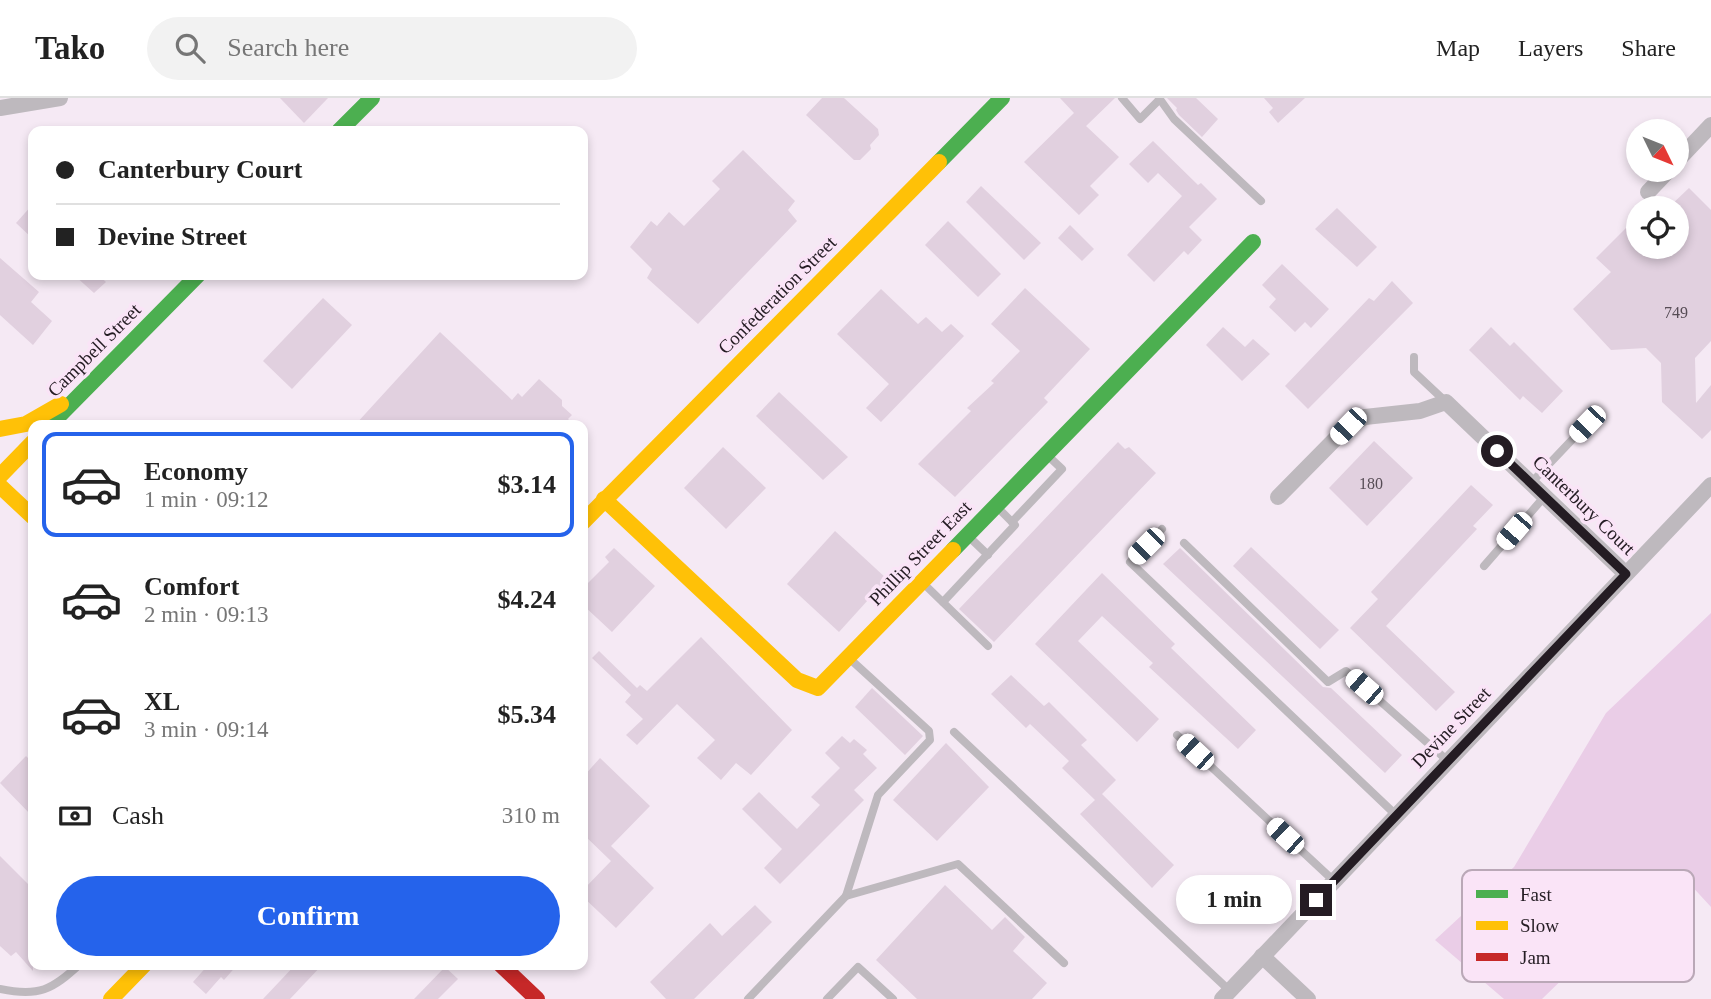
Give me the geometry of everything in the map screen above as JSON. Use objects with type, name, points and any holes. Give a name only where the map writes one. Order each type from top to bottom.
[{"type":"street","points":[[0,108],[60,98]]},
{"type":"street","points":[[345,126],[372,98]]},
{"type":"street","name":"Confederation Street","points":[[588,517],[1002,98]]},
{"type":"street","points":[[1689,148],[1711,125]]},
{"type":"street","points":[[1648,192],[1658,182]]},
{"type":"street","name":"Phillip Street East","points":[[604,499],[797,680],[818,688],[1253,242]]},
{"type":"street","name":"Campbell Street","points":[[55,420],[193,280]]},
{"type":"street","points":[[67,420],[109,366]]},
{"type":"street","points":[[36,420],[109,366]]},
{"type":"street","points":[[1278,497],[1348,426],[1364,417],[1420,411],[1446,402]]},
{"type":"street","name":"Canterbury Court","points":[[1446,402],[1626,574]]},
{"type":"street","points":[[0,429],[28,423]]},
{"type":"street","points":[[0,476],[28,447]]},
{"type":"street","name":"Devine Street","points":[[1226,995],[1711,485]]},
{"type":"street","points":[[0,486],[28,512]]},
{"type":"street","points":[[1262,956],[1308,999]]},
{"type":"street","points":[[111,999],[136,970]]},
{"type":"street","points":[[506,970],[537,999]]},
{"type":"lane","points":[[1122,98],[1140,119],[1159,99],[1174,119],[1261,201]]},
{"type":"lane","points":[[1414,357],[1414,372],[1446,402]]},
{"type":"lane","points":[[1531,483],[1587,424]]},
{"type":"lane","points":[[1012,522],[1062,470],[1046,454]]},
{"type":"lane","points":[[1484,566],[1545,496]]},
{"type":"lane","points":[[943,602],[1015,525],[995,506]]},
{"type":"lane","points":[[1162,530],[1130,562],[1396,815]]},
{"type":"lane","points":[[967,535],[988,555]]},
{"type":"lane","points":[[1184,543],[1328,682],[1346,671],[1448,761]]},
{"type":"lane","points":[[921,582],[988,646]]},
{"type":"lane","points":[[748,999],[845,896],[878,795],[930,740],[929,731],[848,657]]},
{"type":"lane","points":[[954,732],[1226,995]]},
{"type":"lane","points":[[1177,735],[1334,881]]},
{"type":"lane","points":[[845,896],[958,864],[1064,963]]},
{"type":"lane","points":[[827,999],[858,967],[893,999]]},
{"type":"lane","points":[[0,989],[21,993],[42,991],[62,981],[74,970]]},
{"type":"shaded area","points":[[1711,613],[1711,907],[1694,889],[1694,870],[1511,870],[1606,713]]},
{"type":"shaded area","points":[[1462,915],[1462,963],[1435,940]]},
{"type":"shaded area","points":[[1484,982],[1560,982],[1542,999],[1504,999]]},
{"type":"building","points":[[280,98],[328,98],[304,123]]},
{"type":"building","points":[[822,98],[844,98],[878,129],[879,135],[870,145],[871,149],[860,160],[854,160],[806,115]]},
{"type":"building","points":[[1060,98],[1115,98],[1086,126],[1119,157],[1090,186],[1099,195],[1079,215],[1024,162],[1074,113]]},
{"type":"building","points":[[1167,98],[1196,98],[1218,119],[1202,137],[1179,115],[1177,108]]},
{"type":"building","points":[[1264,98],[1305,98],[1278,123],[1269,112],[1273,108]]},
{"type":"building","points":[[1153,141],[1198,185],[1201,183],[1217,199],[1189,227],[1202,240],[1188,255],[1184,251],[1154,282],[1127,255],[1182,196],[1158,173],[1148,183],[1129,164]]},
{"type":"building","points":[[743,150],[795,201],[788,210],[797,221],[698,324],[647,278],[652,269],[630,247],[651,221],[657,226],[669,212],[684,226],[720,189],[712,181]]},
{"type":"building","points":[[981,186],[1041,243],[1024,260],[966,202]]},
{"type":"building","points":[[1689,188],[1711,210],[1711,341],[1695,358],[1696,403],[1711,385],[1711,430],[1702,439],[1662,402],[1661,363],[1646,348],[1611,350],[1573,309],[1611,272],[1596,258],[1626,228],[1626,259],[1689,259],[1689,196],[1681,196]]},
{"type":"building","points":[[1337,208],[1377,247],[1357,267],[1315,229]]},
{"type":"building","points":[[28,210],[28,234],[16,223]]},
{"type":"building","points":[[948,221],[1001,274],[978,297],[925,245]]},
{"type":"building","points":[[1070,225],[1094,249],[1082,261],[1058,238]]},
{"type":"building","points":[[0,258],[39,292],[31,302],[52,321],[33,345],[0,315]]},
{"type":"building","points":[[1282,264],[1329,309],[1311,328],[1305,322],[1295,332],[1269,307],[1276,299],[1262,285]]},
{"type":"building","points":[[80,280],[106,282],[94,293]]},
{"type":"building","points":[[1392,281],[1413,303],[1308,409],[1285,386],[1369,298],[1374,301]]},
{"type":"building","points":[[1025,288],[1090,349],[1044,398],[1048,402],[955,497],[918,464],[971,411],[967,408],[994,383],[991,381],[1020,351],[991,324]]},
{"type":"building","points":[[881,289],[918,324],[926,317],[942,332],[951,324],[964,336],[881,422],[866,408],[889,384],[837,334]]},
{"type":"building","points":[[323,298],[352,325],[292,389],[263,361]]},
{"type":"building","points":[[1223,327],[1245,347],[1253,339],[1270,354],[1242,381],[1206,345]]},
{"type":"building","points":[[1491,327],[1510,346],[1514,342],[1563,391],[1542,413],[1523,396],[1520,400],[1469,350]]},
{"type":"building","points":[[440,332],[512,400],[518,393],[522,397],[539,379],[562,400],[562,406],[572,415],[569,420],[360,420]]},
{"type":"building","points":[[779,392],[848,457],[823,480],[756,416]]},
{"type":"building","points":[[1374,441],[1413,478],[1367,526],[1329,488]]},
{"type":"building","points":[[1118,442],[1125,449],[1129,447],[1156,473],[994,642],[959,609]]},
{"type":"building","points":[[723,447],[766,488],[726,529],[684,488]]},
{"type":"building","points":[[1471,485],[1493,505],[1473,526],[1477,529],[1386,626],[1455,692],[1436,711],[1350,628],[1378,599],[1371,592]]},
{"type":"building","points":[[835,531],[887,579],[839,632],[787,584]]},
{"type":"building","points":[[1251,547],[1339,630],[1320,649],[1233,566]]},
{"type":"building","points":[[614,548],[655,586],[612,632],[588,610],[588,583],[609,562],[605,557]]},
{"type":"building","points":[[1180,548],[1323,687],[1331,688],[1402,755],[1385,773],[1163,564]]},
{"type":"building","points":[[1102,573],[1175,644],[1171,648],[1256,730],[1238,749],[1149,667],[1153,663],[1102,616],[1078,641],[1159,719],[1137,742],[1035,644]]},
{"type":"building","points":[[701,637],[792,730],[751,775],[736,763],[721,780],[697,758],[715,740],[677,704],[637,745],[626,735],[643,719],[625,702],[631,695],[592,658],[599,651],[637,688],[640,685],[647,691]]},
{"type":"building","points":[[1011,675],[1044,706],[1049,702],[1087,740],[1081,745],[1116,780],[1102,794],[1174,865],[1152,888],[1080,814],[1095,800],[1062,768],[1069,761],[1030,724],[1026,728],[991,694]]},
{"type":"building","points":[[872,688],[923,736],[905,755],[855,707]]},
{"type":"building","points":[[842,736],[850,743],[854,739],[867,750],[863,754],[877,768],[854,790],[864,800],[780,884],[764,868],[782,849],[742,809],[759,792],[797,829],[820,805],[811,797],[840,768],[825,753]]},
{"type":"building","points":[[946,743],[989,787],[937,841],[893,800]]},
{"type":"building","points":[[26,756],[28,758],[28,812],[0,783]]},
{"type":"building","points":[[600,758],[650,806],[611,846],[654,888],[616,928],[588,902],[588,885],[611,861],[588,839],[588,771]]},
{"type":"building","points":[[0,856],[28,884],[28,965],[16,952],[11,956],[0,946]]},
{"type":"building","points":[[945,885],[992,930],[1005,917],[1025,937],[1013,951],[1047,983],[1032,999],[917,999],[876,960]]},
{"type":"building","points":[[755,905],[772,922],[694,999],[666,999],[650,982],[710,923],[722,936]]},
{"type":"building","points":[[204,970],[233,970],[224,980],[221,977],[206,994],[193,982]]},
{"type":"building","points":[[290,970],[317,970],[290,999],[263,999]]},
{"type":"building","points":[[442,970],[448,970],[458,979],[438,999],[414,999]]},
{"type":"traffic: fast","points":[[344,126],[372,98]]},
{"type":"traffic: fast","points":[[939,162],[1002,98]]},
{"type":"traffic: fast","points":[[953,550],[1253,242]]},
{"type":"traffic: fast","points":[[55,420],[193,280]]},
{"type":"traffic: slow","points":[[588,517],[939,162]]},
{"type":"traffic: slow","points":[[33,420],[61,404]]},
{"type":"traffic: slow","points":[[0,429],[28,423]]},
{"type":"traffic: slow","points":[[0,476],[28,447]]},
{"type":"traffic: slow","points":[[0,486],[28,512]]},
{"type":"traffic: slow","points":[[604,499],[797,680],[818,688],[953,550]]},
{"type":"traffic: slow","points":[[111,999],[139,970]]},
{"type":"traffic: jam","points":[[506,970],[537,999]]},
{"type":"route","points":[[1316,900],[1626,574],[1497,451]]}]
